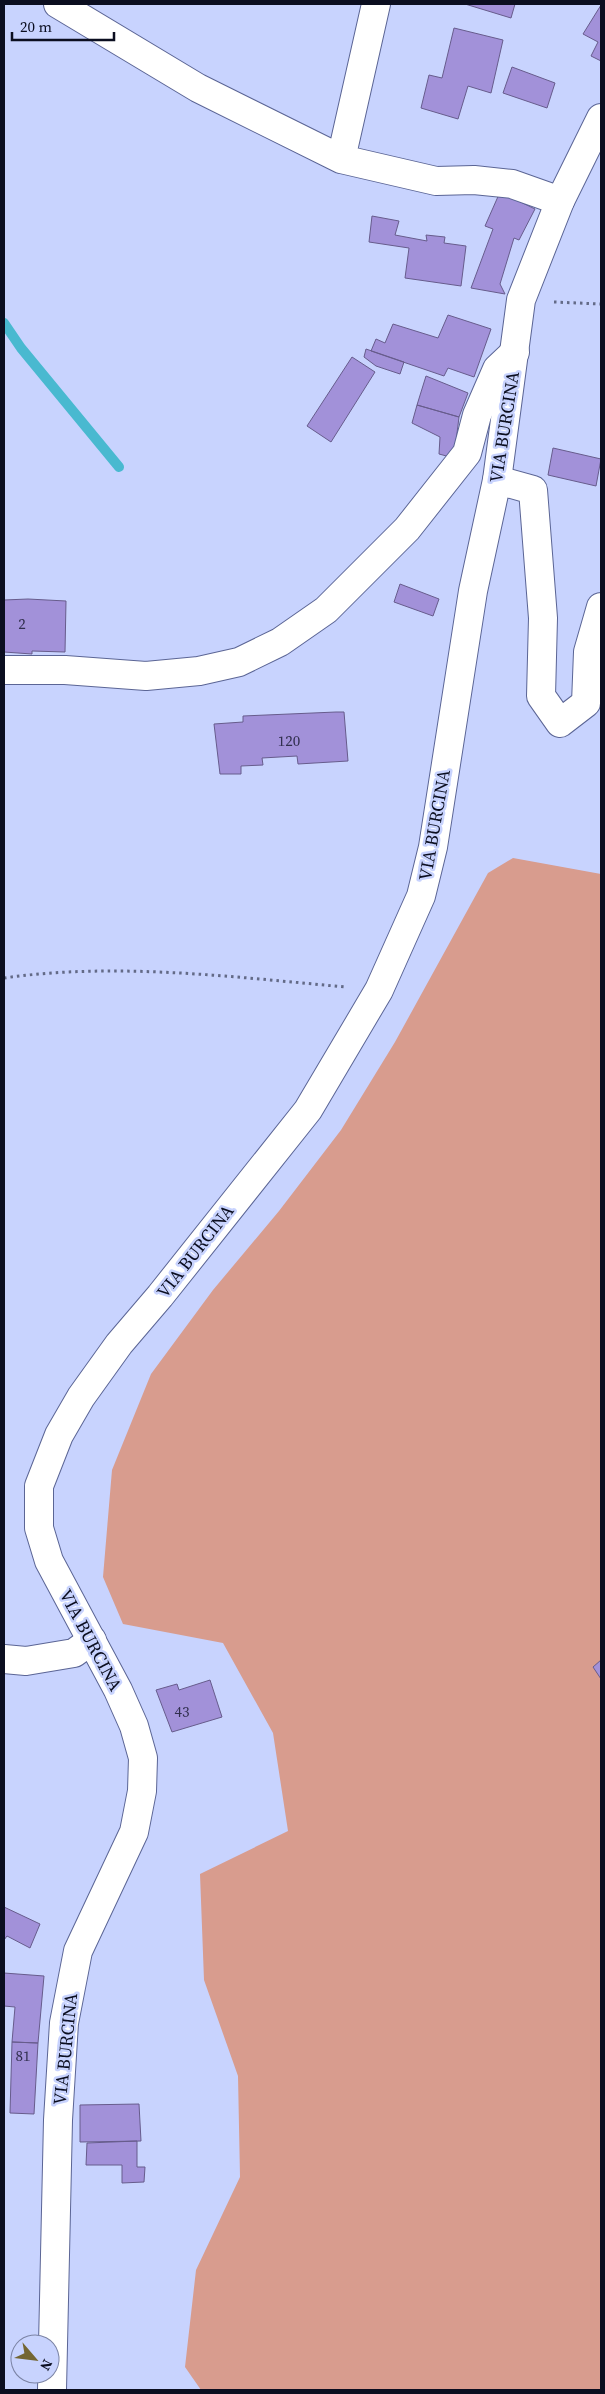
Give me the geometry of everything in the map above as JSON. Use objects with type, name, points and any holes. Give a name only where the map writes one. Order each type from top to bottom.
[{"type":"street","points":[[58,4],[198,88],[341,159],[436,181],[474,180],[512,184],[560,201]]},
{"type":"street","points":[[341,159],[376,4]]},
{"type":"street","name":"VIA BURCINA","points":[[52,2390],[58,2120],[64,2024],[78,1951],[134,1832],[142,1791],[143,1758],[134,1726],[92,1640],[49,1561],[39,1528],[39,1486],[59,1435],[81,1396],[119,1344],[160,1296],[209,1232],[308,1110],[379,990],[421,896],[433,847],[473,591],[497,480],[521,300],[560,201],[601,118]]},
{"type":"street","points":[[4,670],[66,670],[146,676],[199,671],[239,662],[280,642],[326,610],[407,529],[467,453],[477,414],[497,368],[515,352]]},
{"type":"street","points":[[497,480],[533,490],[543,618],[541,696],[560,723],[586,704],[588,652],[601,607]]},
{"type":"street","points":[[4,1659],[26,1661],[74,1653],[92,1640]]},
{"type":"path","points":[[521,300],[601,304]]},
{"type":"path","points":[[4,978],[85,972],[154,972],[379,990]]},
{"type":"shaded area","points":[[513,858],[601,874],[601,2390],[201,2390],[185,2367],[196,2270],[240,2177],[238,2076],[204,1980],[200,1874],[288,1831],[273,1733],[223,1643],[123,1624],[103,1577],[112,1470],[151,1374],[213,1290],[279,1211],[341,1130],[395,1042],[488,873]]},
{"type":"building","points":[[465,4],[515,4],[511,18]]},
{"type":"building","points":[[601,5],[601,61],[591,56],[598,42],[583,34]]},
{"type":"building","points":[[454,28],[503,40],[491,93],[468,86],[458,119],[421,108],[429,75],[442,78]]},
{"type":"building","points":[[512,67],[555,83],[547,108],[503,93]]},
{"type":"building","points":[[500,192],[535,209],[519,240],[514,238],[500,284],[505,294],[471,288],[493,229],[485,226]]},
{"type":"building","points":[[372,216],[399,221],[395,235],[427,241],[426,235],[445,237],[444,243],[466,246],[461,286],[405,278],[409,248],[369,242]]},
{"type":"building","points":[[448,315],[491,329],[474,377],[448,368],[444,376],[371,351],[376,339],[385,343],[393,324],[438,338]]},
{"type":"building","points":[[366,349],[404,362],[400,374],[376,366],[364,357]]},
{"type":"building","points":[[352,357],[375,372],[331,442],[307,426]]},
{"type":"building","points":[[426,376],[468,393],[459,417],[417,405]]},
{"type":"building","points":[[417,405],[459,417],[454,458],[439,454],[440,437],[412,423]]},
{"type":"building","points":[[553,448],[601,459],[596,486],[548,475]]},
{"type":"building","points":[[400,584],[439,599],[433,616],[394,602]]},
{"type":"building","points":[[4,600],[66,601],[65,652],[32,651],[32,654],[4,652]]},
{"type":"building","points":[[344,712],[348,761],[298,764],[297,756],[262,758],[263,765],[241,766],[241,774],[220,774],[214,724],[243,722],[243,716]]},
{"type":"building","points":[[601,1660],[601,1679],[593,1667]]},
{"type":"building","points":[[210,1680],[222,1717],[172,1732],[156,1690],[177,1684],[179,1690]]},
{"type":"building","points":[[4,1907],[40,1924],[30,1948],[7,1936],[4,1940]]},
{"type":"building","points":[[4,1973],[44,1976],[38,2043],[12,2042],[15,2007],[4,2006]]},
{"type":"building","points":[[12,2042],[38,2043],[34,2114],[10,2113]]},
{"type":"building","points":[[139,2104],[141,2141],[80,2142],[80,2105]]},
{"type":"building","points":[[137,2141],[137,2167],[145,2167],[144,2182],[122,2183],[122,2165],[86,2165],[87,2143]]},
{"type":"waterway","points":[[4,323],[21,348],[119,467]]}]
